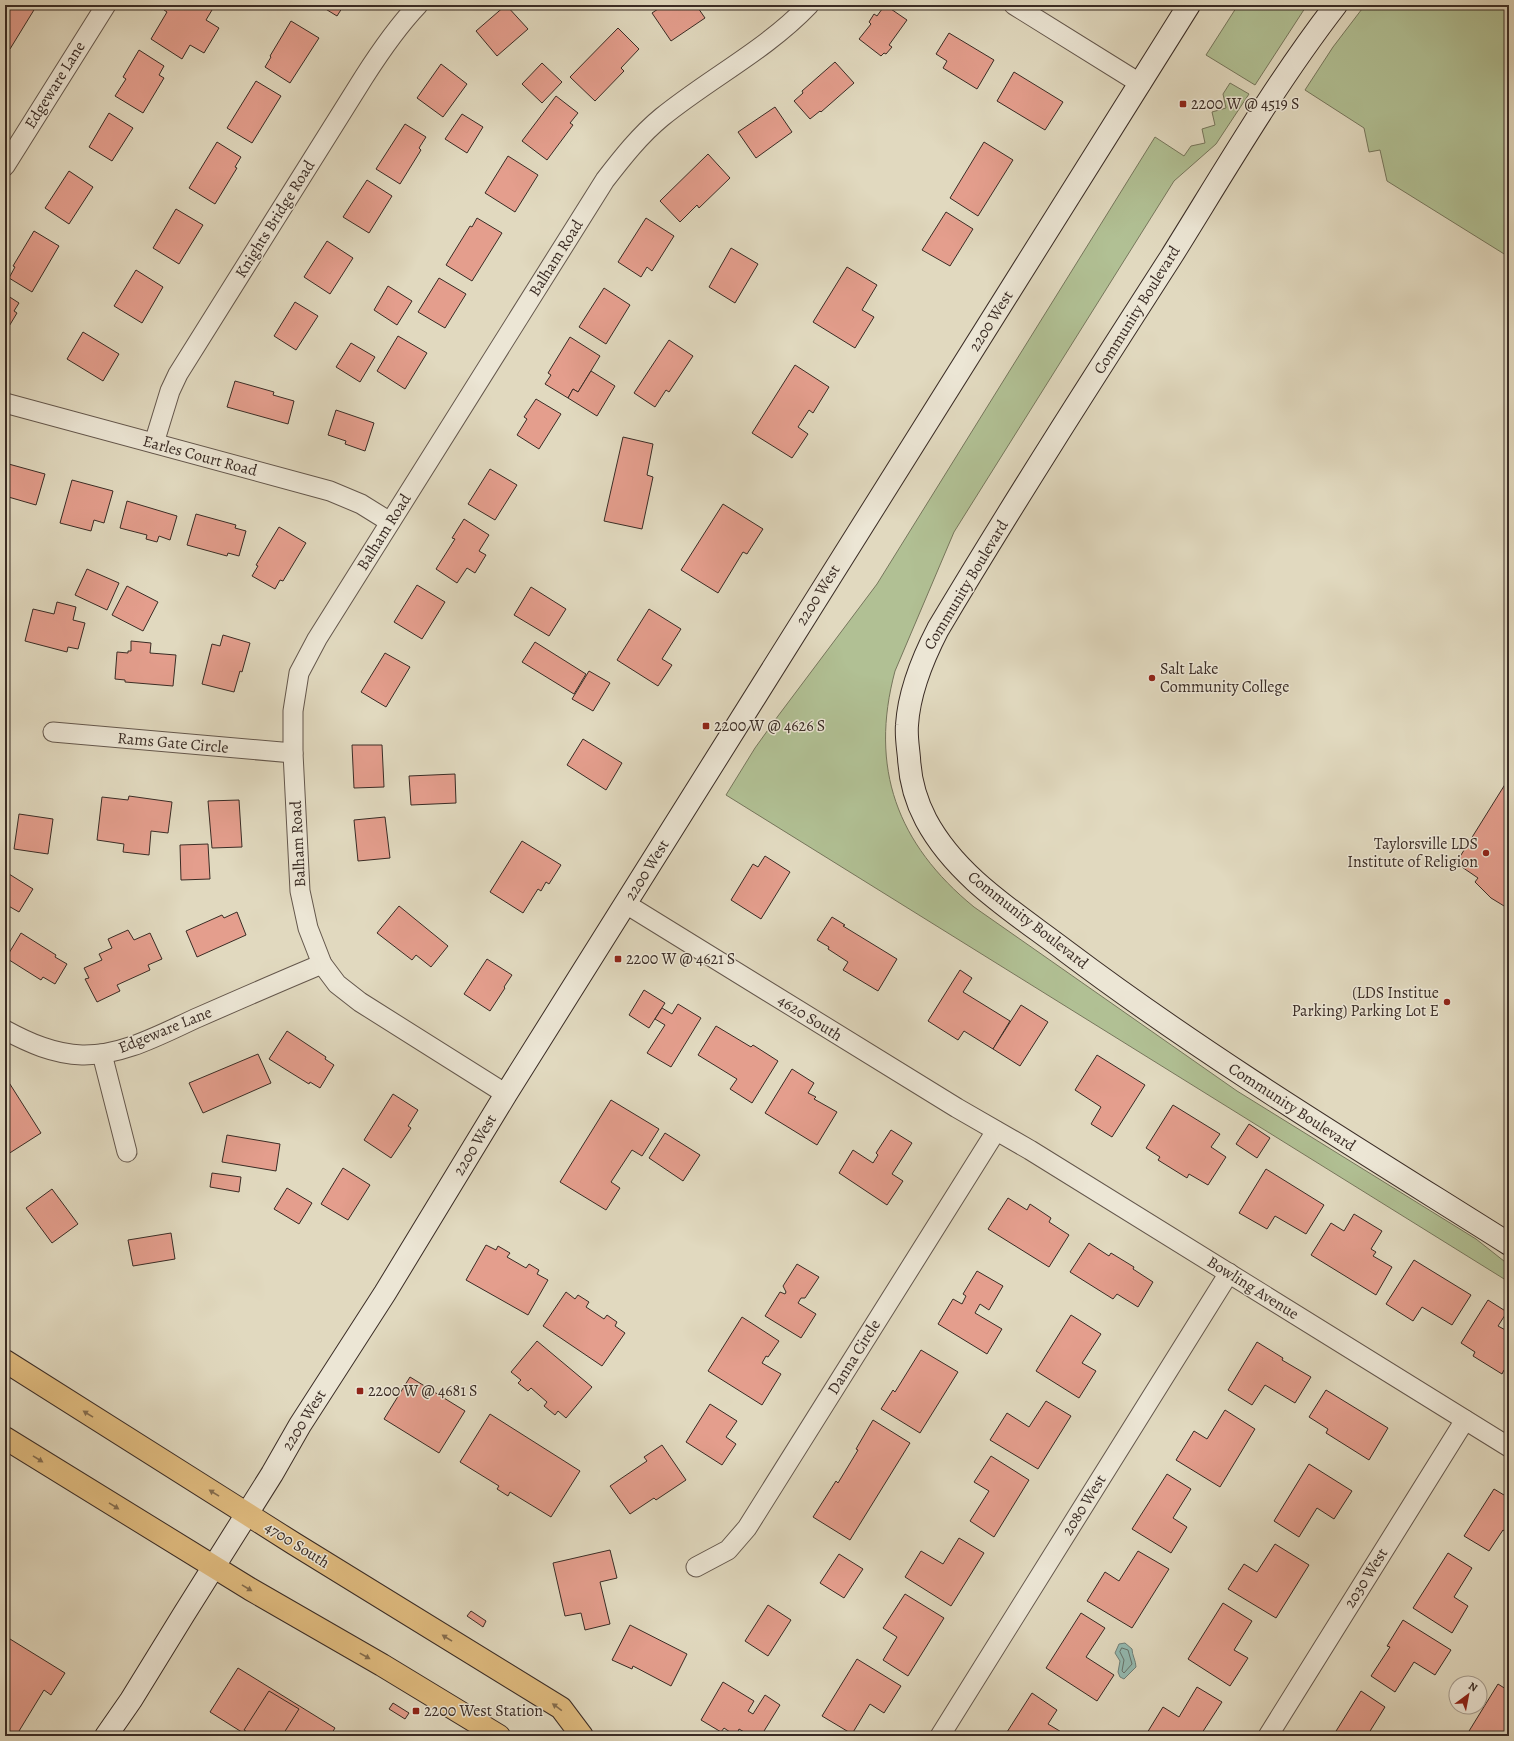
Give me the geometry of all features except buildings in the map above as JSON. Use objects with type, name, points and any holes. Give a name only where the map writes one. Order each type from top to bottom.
[{"type":"main road","name":"4700 South","points":[[5,1361],[247,1514],[561,1708],[582,1736]]},
{"type":"main road","points":[[5,1438],[214,1567],[500,1736]]},
{"type":"street","name":"Edgeware Lane","points":[[5,166],[106,5]]},
{"type":"street","name":"Knights Bridge Road","points":[[154,443],[166,402],[178,374],[384,47],[406,17],[418,5]]},
{"type":"street","name":"Balham Road","points":[[506,1094],[360,1002],[337,984],[322,964],[308,928],[300,891],[293,753],[293,711],[299,674],[317,639],[586,210],[626,154],[660,118],[771,40],[809,5]]},
{"type":"street","points":[[1014,5],[1140,84]]},
{"type":"street","name":"2200 West","points":[[106,1736],[214,1567],[506,1094],[1189,5]]},
{"type":"street","name":"Community Boulevard","points":[[1336,5],[1305,48],[1266,107],[938,628],[926,654],[909,708],[906,726],[910,773],[916,796],[926,820],[950,856],[980,887],[1101,978],[1250,1081],[1509,1244]]},
{"type":"street","name":"Earles Court Road","points":[[5,403],[330,491],[360,504],[390,522]]},
{"type":"street","name":"Rams Gate Circle","points":[[53,732],[293,753]]},
{"type":"street","name":"4620 South","points":[[626,904],[996,1130]]},
{"type":"street","name":"Edgeware Lane","points":[[5,1030],[31,1043],[64,1053],[82,1055],[102,1054],[138,1043],[322,964]]},
{"type":"street","points":[[102,1054],[127,1152]]},
{"type":"street","name":"Bowling Avenue","points":[[996,1130],[1509,1447]]},
{"type":"street","name":"Danna Circle","points":[[696,1566],[728,1550],[747,1528],[996,1130]]},
{"type":"street","name":"2080 West","points":[[940,1736],[1229,1273]]},
{"type":"street","name":"2030 West","points":[[1268,1736],[1465,1420]]},
{"type":"green space","points":[[1238,5],[1307,5],[1255,85],[1206,55]]},
{"type":"green space","points":[[1365,5],[1509,5],[1509,257],[1387,181],[1380,150],[1369,152],[1364,128],[1305,90],[1333,47]]},
{"type":"green space","points":[[1230,83],[1249,94],[1216,144],[1174,181],[954,532],[895,671],[888,706],[886,740],[888,772],[896,802],[908,830],[926,857],[947,883],[974,907],[1237,1091],[1476,1239],[1509,1265],[1509,1282],[726,795],[755,748],[877,584],[1155,137],[1184,156],[1191,146],[1205,143],[1202,129],[1215,125],[1212,112],[1226,108],[1223,94]]},
{"type":"water","points":[[1125,1643],[1132,1649],[1136,1667],[1124,1679],[1120,1677],[1118,1672],[1120,1661],[1115,1653],[1119,1644]]},
{"type":"place","name":"2200 W @ 4519 S","points":[[1183,104]]},
{"type":"place","name":"Salt Lake Community College","points":[[1152,678]]},
{"type":"place","name":"2200 W @ 4626 S","points":[[706,726]]},
{"type":"place","name":"Taylorsville LDS Institute of Religion","points":[[1486,853]]},
{"type":"place","name":"2200 W @ 4621 S","points":[[618,959]]},
{"type":"place","name":"(LDS Institue Parking) Parking Lot E","points":[[1447,1002]]},
{"type":"place","name":"2200 W @ 4681 S","points":[[360,1391]]},
{"type":"place","name":"2200 West Station","points":[[416,1711]]}]
